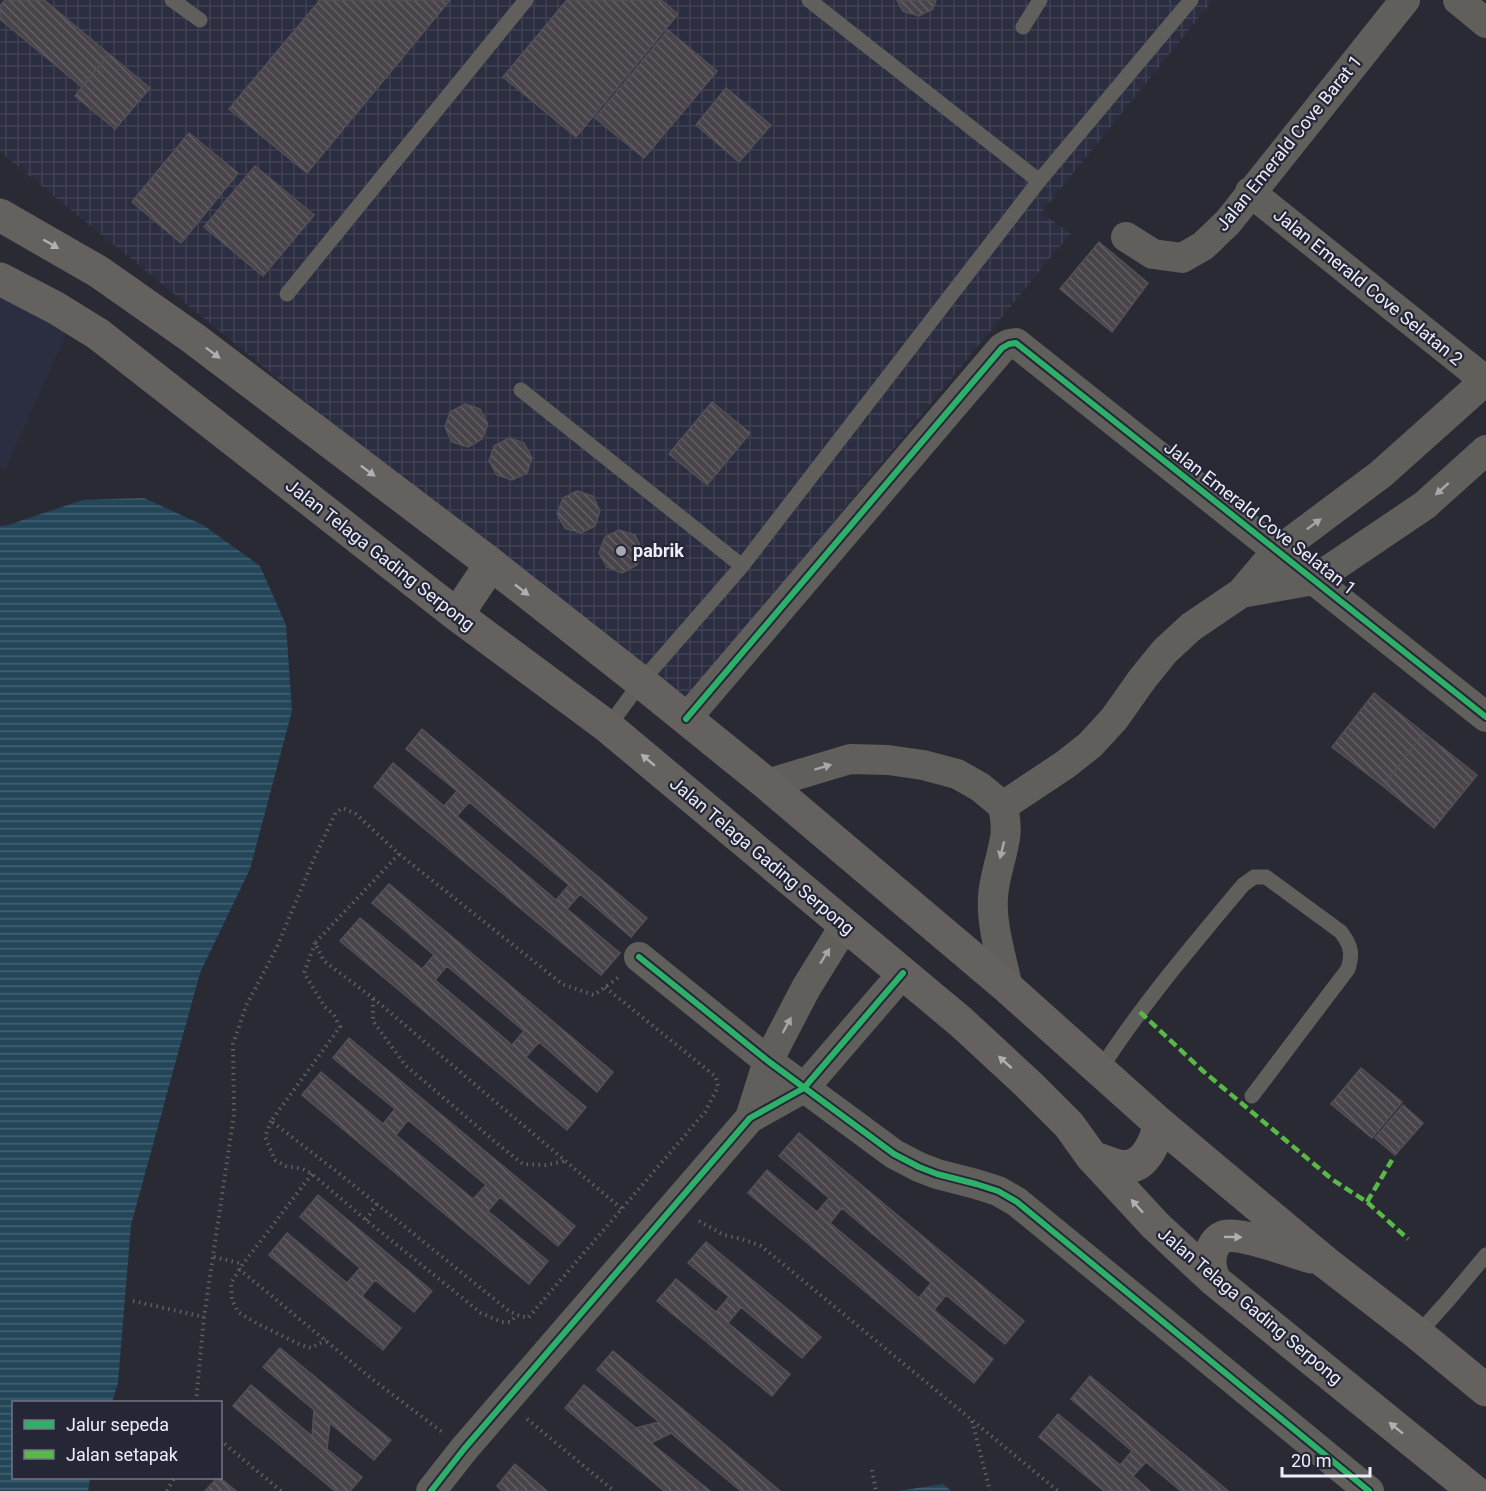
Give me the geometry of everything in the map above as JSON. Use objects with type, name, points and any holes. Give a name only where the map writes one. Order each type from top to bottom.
[{"type":"main road","points":[[0,215],[99,272],[193,338],[491,564],[641,682],[767,784],[1008,988],[1160,1124],[1326,1262],[1486,1390]]},
{"type":"main road","name":"Jalan Telaga Gading Serpong","points":[[0,279],[56,308],[98,334],[457,615],[608,727],[961,1022],[1069,1125],[1092,1157],[1155,1225],[1214,1280],[1474,1491]]},
{"type":"main road","points":[[457,615],[491,564]]},
{"type":"main road","points":[[1092,1157],[1122,1167],[1137,1164],[1146,1156],[1155,1141],[1160,1124]]},
{"type":"main road","points":[[1214,1280],[1210,1262],[1213,1246],[1223,1237],[1235,1236],[1251,1239],[1326,1262]]},
{"type":"street","name":"Jalan Emerald Cove Barat 1","points":[[1126,237],[1153,254],[1182,258],[1203,246],[1228,222],[1405,0]]},
{"type":"street","points":[[1458,0],[1486,23]]},
{"type":"street","name":"Jalan Emerald Cove Selatan 2","points":[[1250,192],[1486,381]]},
{"type":"street","name":"Jalan Emerald Cove Selatan 1","points":[[686,719],[1002,348],[1016,343],[1486,717]]},
{"type":"street","points":[[1003,806],[1090,745],[1114,719],[1165,651],[1191,627],[1241,593],[1278,551],[1381,474],[1486,381]]},
{"type":"street","points":[[1241,593],[1314,580],[1425,505],[1486,450]]},
{"type":"street","points":[[767,784],[850,759],[888,760],[923,765],[957,774],[980,787],[1003,806],[1006,821],[1005,838],[996,873],[993,916],[1008,988]]},
{"type":"street","points":[[750,1118],[768,1061],[806,988],[845,925]]},
{"type":"street","points":[[639,957],[768,1061],[894,1154],[937,1174],[998,1191],[1017,1202],[1369,1491]]},
{"type":"street","points":[[431,1491],[464,1449],[750,1118],[804,1088],[903,973]]},
{"type":"lane","points":[[172,0],[200,20]]},
{"type":"lane","points":[[287,294],[526,0]]},
{"type":"lane","points":[[809,0],[1039,181]]},
{"type":"lane","points":[[1023,27],[1040,0]]},
{"type":"lane","points":[[608,727],[641,682],[742,566],[1039,181],[1191,0]]},
{"type":"lane","points":[[521,390],[742,566]]},
{"type":"lane","points":[[1100,1070],[1140,1012],[1243,885],[1254,878],[1266,877],[1341,933],[1351,949],[1352,958],[1348,969],[1252,1096]]},
{"type":"lane","points":[[1418,1334],[1486,1255]]},
{"type":"path","points":[[196,1401],[204,1317],[234,1114],[233,1044],[246,1006],[276,949],[336,812],[343,808],[356,814],[399,854],[562,984],[594,995],[617,978],[639,957]]},
{"type":"path","points":[[399,854],[315,943],[304,973],[340,1027],[271,1121],[265,1137],[275,1160],[312,1174],[481,1312],[502,1322],[510,1322],[517,1315]]},
{"type":"path","points":[[315,943],[324,961],[373,998],[622,1209]]},
{"type":"path","points":[[271,1121],[509,1311],[528,1318],[705,1112],[718,1087],[716,1077],[604,987]]},
{"type":"path","points":[[373,998],[373,1021],[405,1065],[499,1145],[523,1164],[546,1165],[565,1161]]},
{"type":"path","points":[[312,1174],[239,1269],[231,1283],[232,1300],[238,1312],[301,1345],[311,1348],[326,1340]]},
{"type":"path","points":[[366,1220],[377,1204]]},
{"type":"path","points":[[676,1206],[724,1235],[761,1246],[1058,1491]]},
{"type":"path","points":[[214,1257],[243,1264]]},
{"type":"path","points":[[239,1269],[372,1379],[464,1449]]},
{"type":"path","points":[[133,1301],[204,1317]]},
{"type":"path","points":[[506,1401],[614,1491]]},
{"type":"path","points":[[972,1420],[990,1491]]},
{"type":"path","points":[[222,1442],[281,1491]]},
{"type":"path","points":[[872,1470],[876,1491]]},
{"type":"shaded area","points":[[0,0],[1213,0],[1041,213],[1071,233],[681,707],[0,152]]},
{"type":"shaded area","points":[[0,289],[72,321],[5,470],[0,468]]},
{"type":"shaded area","points":[[144,498],[203,525],[260,566],[286,625],[292,711],[250,869],[200,973],[131,1225],[118,1383],[112,1401],[12,1401],[12,1479],[90,1479],[88,1491],[0,1491],[0,526],[83,500]]},
{"type":"shaded area","points":[[943,1484],[951,1491],[898,1491]]},
{"type":"building","points":[[5,0],[44,0],[109,54],[82,87],[0,19],[0,6]]},
{"type":"building","points":[[320,0],[450,0],[307,173],[229,109]]},
{"type":"building","points":[[567,0],[661,0],[678,14],[576,137],[503,77]]},
{"type":"building","points":[[897,0],[936,0],[933,9],[919,16],[903,11]]},
{"type":"building","points":[[668,30],[717,71],[644,158],[595,118]]},
{"type":"building","points":[[109,54],[150,88],[115,129],[75,96]]},
{"type":"building","points":[[726,88],[771,125],[739,162],[696,125]]},
{"type":"building","points":[[189,133],[238,173],[181,243],[132,202]]},
{"type":"building","points":[[255,166],[314,215],[263,276],[204,227]]},
{"type":"building","points":[[1099,242],[1148,283],[1112,332],[1060,289]]},
{"type":"building","points":[[712,402],[750,433],[707,485],[669,454]]},
{"type":"building","points":[[465,404],[480,409],[488,424],[482,439],[468,447],[452,442],[445,427],[450,412]]},
{"type":"building","points":[[509,438],[524,443],[532,458],[527,473],[512,480],[497,475],[489,461],[494,446]]},
{"type":"building","name":"pabrik","points":[[577,491],[593,496],[600,511],[595,526],[581,533],[565,528],[557,514],[563,498]]},
{"type":"building","name":"pabrik","points":[[619,530],[635,535],[642,550],[637,565],[622,573],[607,567],[599,553],[605,537]]},
{"type":"building","points":[[1374,693],[1424,733],[1383,786],[1332,747]]},
{"type":"building","points":[[422,729],[647,918],[631,937],[580,894],[567,909],[620,953],[601,975],[374,787],[393,763],[444,806],[457,791],[406,749]],"holes":[[[469,802],[569,885],[556,900],[457,816]]]},
{"type":"building","points":[[1424,733],[1477,775],[1434,828],[1383,786]]},
{"type":"building","points":[[389,884],[613,1072],[597,1092],[539,1042],[526,1057],[586,1107],[567,1130],[340,941],[360,918],[422,969],[434,955],[372,903]],"holes":[[[447,966],[524,1031],[512,1045],[435,980]]]},
{"type":"building","points":[[349,1038],[575,1226],[558,1246],[500,1197],[488,1211],[548,1261],[529,1284],[302,1095],[321,1072],[383,1124],[395,1109],[333,1058]],"holes":[[[408,1120],[486,1185],[473,1199],[396,1135]]]},
{"type":"building","points":[[1361,1068],[1402,1102],[1372,1138],[1331,1104]]},
{"type":"building","points":[[1403,1105],[1423,1123],[1395,1155],[1375,1138]]},
{"type":"building","points":[[799,1133],[1024,1321],[1005,1344],[946,1295],[934,1310],[993,1359],[974,1383],[748,1193],[767,1170],[817,1212],[829,1198],[779,1156]],"holes":[[[842,1208],[931,1283],[919,1298],[830,1223]]]},
{"type":"building","points":[[318,1195],[432,1291],[414,1312],[375,1280],[362,1296],[401,1328],[383,1350],[269,1255],[287,1233],[347,1283],[360,1268],[300,1217]]},
{"type":"building","points":[[706,1242],[821,1337],[802,1358],[741,1307],[728,1323],[790,1374],[772,1396],[657,1301],[676,1279],[716,1312],[729,1297],[688,1263]]},
{"type":"building","points":[[280,1348],[391,1440],[374,1460],[330,1423],[327,1449],[362,1477],[350,1491],[335,1491],[233,1406],[251,1385],[312,1436],[314,1410],[263,1367]]},
{"type":"building","points":[[613,1351],[780,1491],[741,1491],[671,1433],[651,1443],[710,1491],[664,1491],[565,1408],[584,1385],[636,1428],[659,1422],[597,1370]]},
{"type":"building","points":[[1090,1376],[1228,1491],[1181,1491],[1146,1462],[1133,1476],[1150,1491],[1104,1491],[1039,1437],[1058,1414],[1120,1465],[1132,1451],[1071,1399]]},
{"type":"building","points":[[515,1464],[547,1491],[502,1491],[497,1486]]},
{"type":"building","points":[[216,1479],[221,1479],[236,1491],[205,1491]]},
{"type":"marked path","points":[[1140,1012],[1203,1071],[1333,1180],[1367,1202],[1408,1239]]},
{"type":"marked path","points":[[1367,1202],[1392,1160]]},
{"type":"cycle path","points":[[686,719],[1002,348],[1016,343],[1486,717]]},
{"type":"cycle path","points":[[639,957],[768,1061],[894,1154],[937,1174],[998,1191],[1017,1202],[1369,1491]]},
{"type":"cycle path","points":[[431,1491],[464,1449],[750,1118],[804,1088],[903,973]]},
{"type":"place","name":"pabrik","points":[[621,551]]}]
